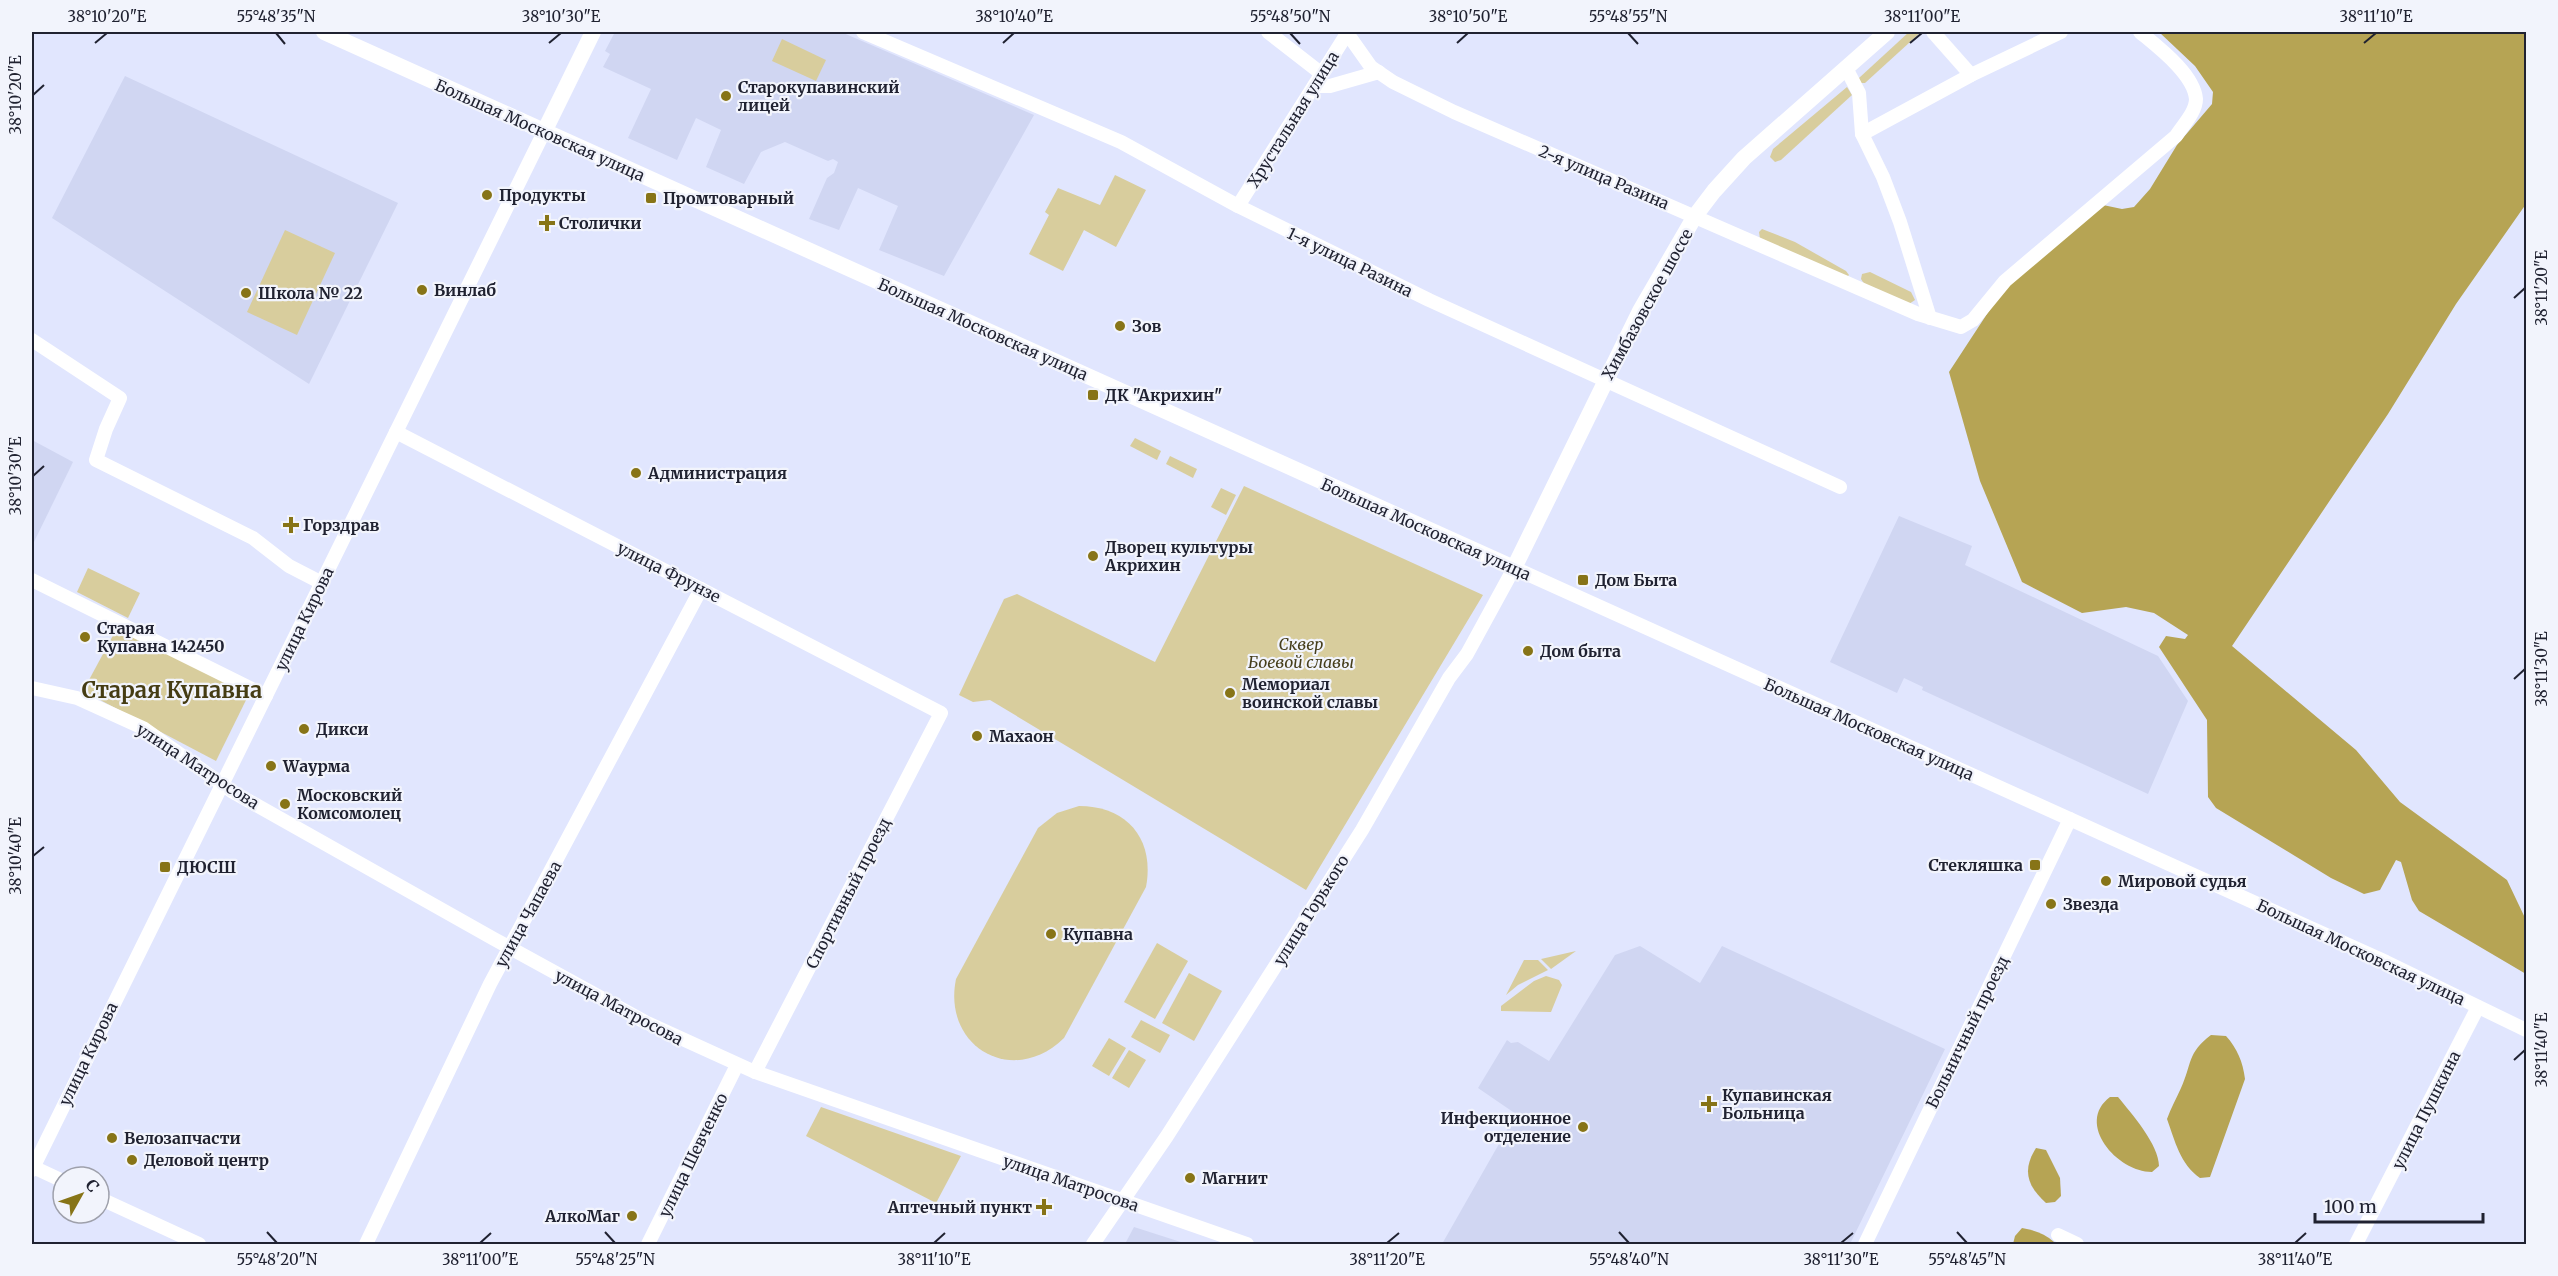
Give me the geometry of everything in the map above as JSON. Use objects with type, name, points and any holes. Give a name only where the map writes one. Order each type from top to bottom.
[{"type":"main road","name":"Большая Московская улица","points":[[324,32],[1514,568]]},
{"type":"main road","points":[[544,132],[593,32]]},
{"type":"main road","name":"Химбазовское шоссе","points":[[1514,568],[1605,380],[1663,268],[1695,216],[1744,158],[1884,33]]},
{"type":"street","name":"1-я улица Разина","points":[[863,32],[1121,142],[1238,206],[1429,300],[1840,487]]},
{"type":"street","points":[[1268,32],[1318,80],[1330,86],[1379,72]]},
{"type":"street","name":"Хрустальная улица","points":[[1238,206],[1348,32]]},
{"type":"street","name":"2-я улица Разина","points":[[1348,32],[1371,67],[1393,82],[1454,112],[1930,318],[1961,327],[1974,320],[2005,281],[2176,135],[2192,113],[2196,99],[2190,81],[2171,58],[2140,32]]},
{"type":"street","points":[[1933,32],[1971,75]]},
{"type":"street","points":[[1862,134],[1971,75],[2061,32]]},
{"type":"street","points":[[1846,68],[1859,93],[1862,134],[1883,177],[1900,222],[1930,318]]},
{"type":"street","name":"улица Кирова","points":[[32,1169],[544,132]]},
{"type":"street","points":[[32,340],[120,398],[106,429],[96,460],[253,538],[289,566],[322,582]]},
{"type":"street","name":"улица Фрунзе","points":[[396,432],[941,713]]},
{"type":"street","name":"Большая Московская улица","points":[[1514,568],[2386,962],[2526,1030]]},
{"type":"street","name":"улица Горького","points":[[1093,1245],[1167,1136],[1362,830],[1449,678],[1467,654],[1514,568]]},
{"type":"street","points":[[32,580],[266,696]]},
{"type":"street","name":"улица Чапаева","points":[[366,1245],[482,1000],[701,589]]},
{"type":"street","name":"улица Матросова","points":[[32,688],[77,698],[123,718],[165,742],[222,785],[510,949],[645,1022],[737,1065],[1246,1245]]},
{"type":"street","name":"Спортивный проезд","points":[[755,1072],[941,713]]},
{"type":"street","name":"Больничный проезд","points":[[1864,1245],[2070,819]]},
{"type":"street","name":"улица Пушкина","points":[[2356,1245],[2478,1007]]},
{"type":"street","name":"улица Шевченко","points":[[648,1245],[737,1065]]},
{"type":"street","points":[[32,1169],[51,1176]]},
{"type":"street","points":[[111,1204],[199,1245]]},
{"type":"street","points":[[2058,1235],[2077,1245]]},
{"type":"shaded area","points":[[615,32],[841,32],[1034,115],[944,276],[879,250],[898,206],[858,188],[839,230],[809,219],[827,178],[834,173],[838,162],[833,159],[828,161],[785,142],[761,152],[744,184],[706,167],[721,130],[696,118],[677,160],[628,138],[651,89],[603,67],[610,54],[605,51]]},
{"type":"shaded area","points":[[2159,32],[2526,32],[2526,204],[2456,304],[2388,414],[2232,646],[2356,750],[2400,802],[2507,880],[2526,920],[2526,974],[2419,911],[2412,900],[2401,862],[2396,860],[2380,890],[2364,894],[2331,878],[2216,808],[2208,797],[2207,720],[2159,647],[2166,636],[2185,639],[2188,635],[2154,613],[2126,607],[2082,613],[2022,582],[1980,481],[1949,372],[2004,288],[2103,205],[2122,209],[2134,207],[2150,189],[2177,145],[2212,104],[2213,92],[2195,66]]},
{"type":"shaded area","name":"Школа № 22","points":[[125,76],[398,203],[309,384],[52,218]]},
{"type":"shaded area","points":[[32,440],[73,462],[32,546]]},
{"type":"shaded area","points":[[1899,516],[1972,546],[1965,565],[2158,656],[2188,701],[2148,794],[1922,690],[1923,687],[1904,678],[1897,693],[1830,662]]},
{"type":"shaded area","name":"Купавинская Больница","points":[[1640,946],[1700,983],[1722,946],[1945,1049],[1850,1244],[1442,1244],[1516,1114],[1478,1088],[1507,1040],[1511,1043],[1518,1042],[1549,1061],[1615,955]]},
{"type":"shaded area","points":[[2211,1035],[2226,1036],[2230,1041],[2239,1056],[2245,1079],[2210,1177],[2200,1178],[2183,1159],[2167,1119],[2194,1053]]},
{"type":"shaded area","points":[[2110,1097],[2118,1097],[2150,1139],[2159,1166],[2152,1172],[2139,1170],[2126,1164],[2105,1144],[2099,1132],[2097,1120],[2100,1108]]},
{"type":"shaded area","points":[[2036,1148],[2046,1150],[2060,1178],[2061,1196],[2055,1202],[2046,1203],[2031,1184],[2029,1163]]},
{"type":"shaded area","points":[[1134,1227],[1187,1244],[1125,1244]]},
{"type":"shaded area","points":[[2022,1228],[2043,1235],[2054,1244],[2013,1244],[2015,1236]]},
{"type":"green space","points":[[1909,32],[1921,32],[1865,83],[1860,83],[1859,78]]},
{"type":"green space","points":[[782,39],[826,60],[816,81],[772,61]]},
{"type":"green space","points":[[1847,87],[1852,95],[1781,160],[1775,162],[1770,157],[1773,149]]},
{"type":"green space","points":[[1115,175],[1146,190],[1116,247],[1084,230],[1063,271],[1029,254],[1049,215],[1045,212],[1058,188],[1100,205]]},
{"type":"green space","points":[[1762,229],[1795,242],[1846,271],[1849,275],[1846,278],[1760,239],[1759,232]]},
{"type":"green space","points":[[285,230],[335,253],[297,335],[247,312]]},
{"type":"green space","points":[[1870,272],[1911,292],[1915,300],[1909,304],[1865,285],[1861,279],[1862,274]]},
{"type":"green space","points":[[1135,438],[1161,451],[1157,460],[1130,446]]},
{"type":"green space","points":[[1170,456],[1197,469],[1193,478],[1166,464]]},
{"type":"green space","name":"Сквер Боевой славы","points":[[1244,486],[1483,595],[1306,890],[990,700],[973,702],[959,695],[1004,599],[1017,594],[1155,662]]},
{"type":"green space","points":[[1221,488],[1236,495],[1226,515],[1211,507]]},
{"type":"green space","points":[[88,568],[140,593],[128,618],[77,592]]},
{"type":"green space","points":[[117,628],[249,694],[216,761],[83,691]]},
{"type":"green space","name":"Купавна","points":[[1079,806],[1111,812],[1134,828],[1146,854],[1148,870],[1146,887],[1064,1038],[1044,1053],[1024,1059],[1004,1059],[986,1053],[971,1041],[960,1024],[955,1003],[956,979],[1038,828],[1057,813]]},
{"type":"green space","points":[[1157,943],[1188,961],[1155,1019],[1124,1002]]},
{"type":"green space","points":[[1576,951],[1551,969],[1541,959]]},
{"type":"green space","points":[[1524,960],[1538,960],[1548,970],[1518,985],[1506,995]]},
{"type":"green space","points":[[1189,973],[1222,991],[1194,1041],[1162,1023]]},
{"type":"green space","points":[[1546,976],[1559,980],[1562,985],[1551,1012],[1501,1011],[1501,1006],[1534,981]]},
{"type":"green space","points":[[1141,1020],[1170,1035],[1160,1053],[1131,1037]]},
{"type":"green space","points":[[1109,1038],[1126,1048],[1109,1076],[1092,1066]]},
{"type":"green space","points":[[1129,1050],[1146,1060],[1129,1088],[1112,1078]]},
{"type":"green space","points":[[821,1107],[961,1156],[936,1203],[806,1136]]},
{"type":"place","name":"Старокупавинский лицей","points":[[726,96]]},
{"type":"place","name":"Продукты","points":[[487,195]]},
{"type":"place","name":"Промтоварный","points":[[651,198]]},
{"type":"place","name":"Столички","points":[[547,223]]},
{"type":"place","name":"Винлаб","points":[[422,290]]},
{"type":"place","name":"Школа № 22","points":[[246,293]]},
{"type":"place","name":"Зов","points":[[1120,326]]},
{"type":"place","name":"ДК \"Акрихин\"","points":[[1093,395]]},
{"type":"place","name":"Администрация","points":[[636,473]]},
{"type":"place","name":"Горздрав","points":[[291,525]]},
{"type":"place","name":"Дворец культуры Акрихин","points":[[1093,556]]},
{"type":"place","name":"Дом Быта","points":[[1583,580]]},
{"type":"place","name":"Старая Купавна 142450","points":[[85,637]]},
{"type":"place","name":"Дом быта","points":[[1528,651]]},
{"type":"place","name":"Мемориал воинской славы","points":[[1230,693]]},
{"type":"place","name":"Дикси","points":[[304,729]]},
{"type":"place","name":"Махаон","points":[[977,736]]},
{"type":"place","name":"Wаурма","points":[[271,766]]},
{"type":"place","name":"Московский Комсомолец","points":[[285,804]]},
{"type":"place","name":"Стекляшка","points":[[2035,865]]},
{"type":"place","name":"ДЮСШ","points":[[165,867]]},
{"type":"place","name":"Мировой судья","points":[[2106,881]]},
{"type":"place","name":"Звезда","points":[[2051,904]]},
{"type":"place","name":"Купавна","points":[[1051,934]]},
{"type":"place","name":"Купавинская Больница","points":[[1709,1104]]},
{"type":"place","name":"Инфекционное отделение","points":[[1583,1127]]},
{"type":"place","name":"Велозапчасти","points":[[112,1138]]},
{"type":"place","name":"Деловой центр","points":[[132,1160]]},
{"type":"place","name":"Магнит","points":[[1190,1178]]},
{"type":"place","name":"Аптечный пункт","points":[[1044,1207]]},
{"type":"place","name":"АлкоМаг","points":[[632,1216]]},
{"type":"district","name":"Старая Купавна","points":[[172,690]]}]
